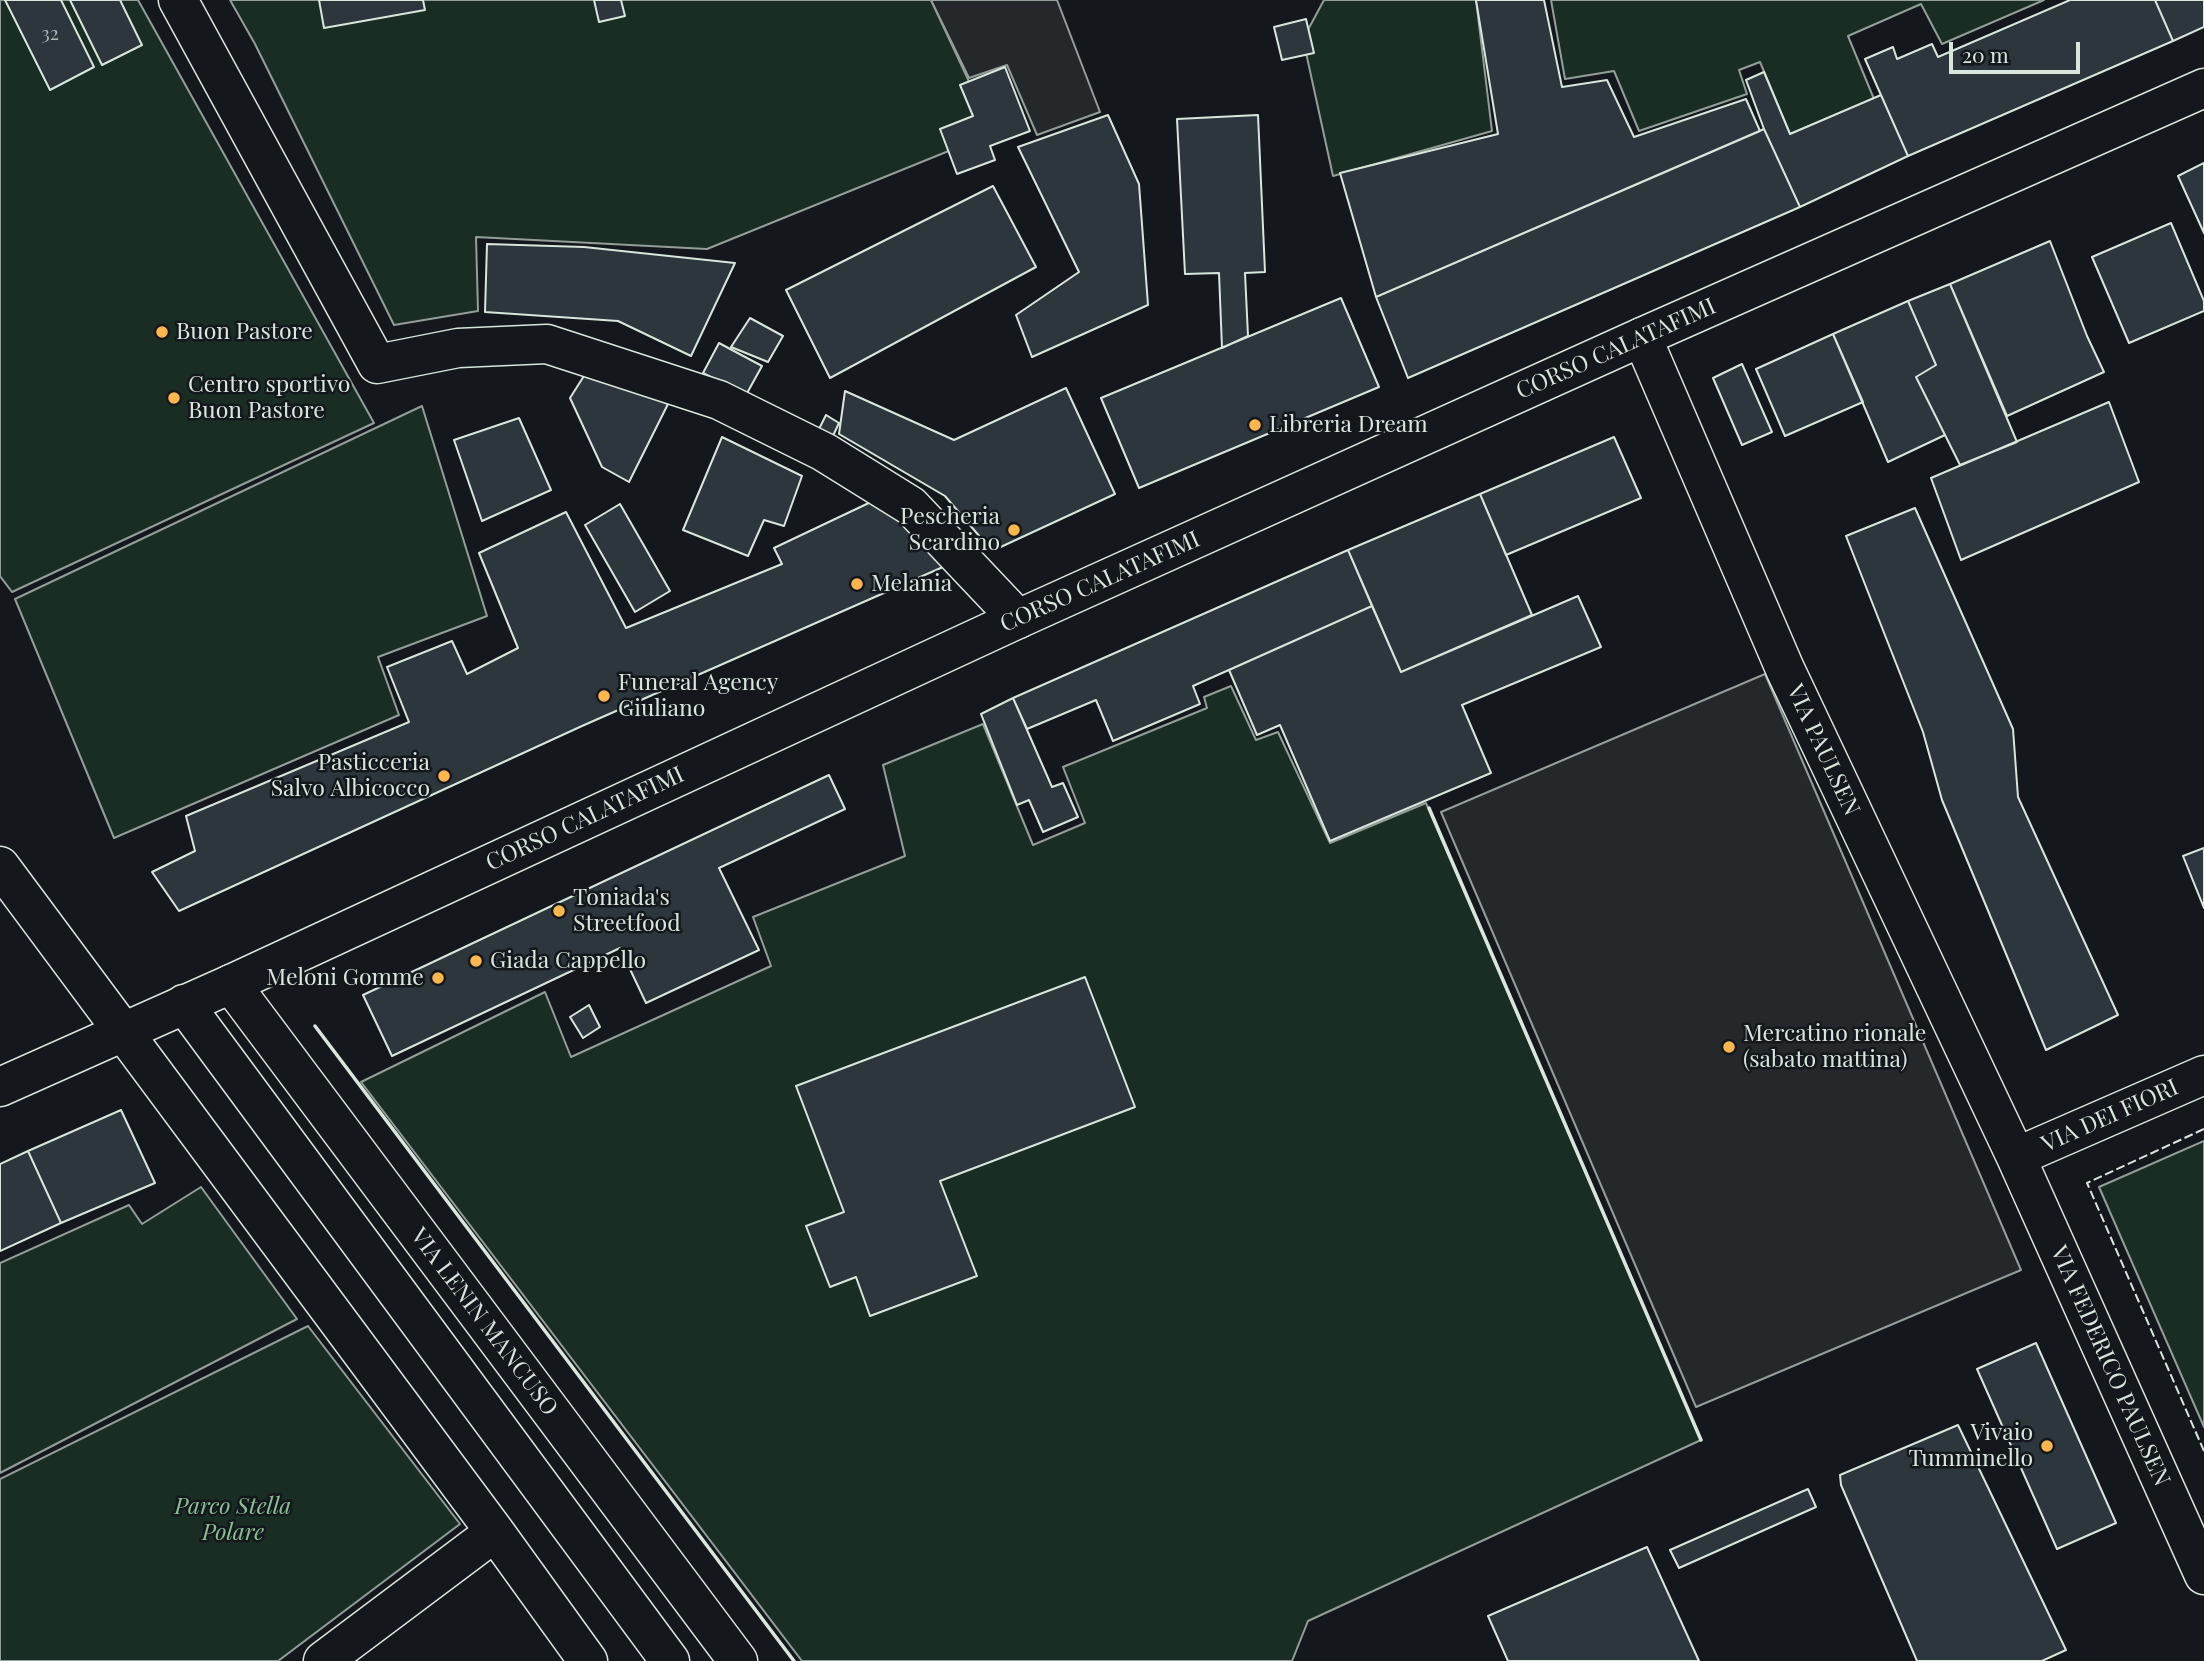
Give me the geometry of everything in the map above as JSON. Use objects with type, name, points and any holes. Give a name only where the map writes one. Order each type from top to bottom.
[{"type":"street","points":[[178,0],[376,364],[458,348],[547,344],[719,400],[824,452],[911,506],[1018,619]]},
{"type":"street","name":"CORSO CALATAFIMI","points":[[0,1087],[230,984],[1018,619],[1642,337],[2204,88]]},
{"type":"street","name":"VIA PAULSEN","points":[[1642,337],[1796,693],[2016,1157]]},
{"type":"street","points":[[0,866],[588,1661]]},
{"type":"street","name":"VIA LENIN MANCUSO","points":[[230,984],[738,1661]]},
{"type":"street","points":[[184,1004],[670,1661]]},
{"type":"street","name":"VIA DEI FIORI","points":[[2016,1157],[2204,1075]]},
{"type":"street","name":"VIA FEDERICO PAULSEN","points":[[2016,1157],[2204,1575]]},
{"type":"street","points":[[323,1661],[495,1532]]},
{"type":"green space","name":"Buon Pastore","points":[[0,0],[138,0],[374,423],[12,592],[0,576]]},
{"type":"green space","points":[[230,0],[931,0],[993,133],[707,249],[476,237],[478,311],[394,325],[255,44]]},
{"type":"green space","points":[[1324,0],[1476,0],[1492,131],[1333,176],[1303,39]]},
{"type":"green space","points":[[1551,0],[2044,0],[1942,44],[1921,4],[1848,36],[1874,99],[1790,134],[1760,62],[1739,70],[1747,94],[1639,131],[1614,71],[1565,79]]},
{"type":"green space","points":[[422,406],[487,616],[378,657],[399,715],[114,838],[15,599]]},
{"type":"green space","points":[[1231,686],[1256,740],[1278,732],[1330,843],[1426,803],[1701,1440],[1308,1621],[1292,1661],[802,1661],[361,1082],[545,992],[571,1057],[771,966],[753,917],[905,856],[883,765],[983,724],[1033,845],[1085,823],[1063,767],[1207,708],[1204,697]]},
{"type":"green space","points":[[2204,1141],[2204,1427],[2099,1187]]},
{"type":"green space","points":[[201,1187],[297,1319],[0,1473],[0,1263],[129,1205],[142,1224]]},
{"type":"green space","name":"Parco Stella Polare","points":[[308,1326],[460,1524],[278,1661],[0,1661],[0,1479]]},
{"type":"shaded area","points":[[931,0],[1057,0],[1100,112],[1037,135],[1007,65],[969,78]]},
{"type":"shaded area","name":"Mercatino rionale (sabato mattina)","points":[[1765,674],[2021,1270],[1696,1407],[1441,812]]},
{"type":"building","points":[[5,0],[61,0],[94,67],[50,90]]},
{"type":"building","points":[[70,0],[120,0],[142,45],[102,65]]},
{"type":"building","points":[[319,0],[423,0],[425,10],[324,28]]},
{"type":"building","points":[[594,0],[621,0],[625,16],[599,22]]},
{"type":"building","points":[[1476,0],[1544,0],[1562,87],[1607,80],[1634,137],[1746,99],[1760,131],[1376,297],[1340,173],[1498,134]]},
{"type":"building","points":[[2070,0],[2155,0],[2173,41],[1908,156],[1865,59],[1893,47],[1897,59],[1932,44],[1938,57]]},
{"type":"building","points":[[2155,0],[2204,0],[2204,27],[2173,41]]},
{"type":"building","points":[[1306,19],[1314,53],[1282,60],[1274,27]]},
{"type":"building","points":[[1005,67],[1030,131],[990,146],[995,160],[957,174],[940,129],[973,116],[960,85]]},
{"type":"building","points":[[1764,72],[1790,134],[1881,95],[1908,156],[1800,207],[1764,129],[1746,80]]},
{"type":"building","points":[[1108,115],[1139,184],[1148,305],[1032,357],[1016,315],[1079,272],[1018,147]]},
{"type":"building","points":[[1258,115],[1265,272],[1245,273],[1248,336],[1222,348],[1219,273],[1185,274],[1177,119]]},
{"type":"building","points":[[1764,129],[1800,207],[1408,378],[1376,297]]},
{"type":"building","points":[[2204,163],[2204,233],[2178,176]]},
{"type":"building","points":[[993,186],[1036,267],[830,378],[786,290]]},
{"type":"building","points":[[2171,223],[2204,301],[2204,311],[2129,343],[2092,257]]},
{"type":"building","points":[[2050,241],[2104,372],[2007,416],[1950,284]]},
{"type":"building","points":[[487,244],[584,247],[735,263],[691,356],[618,321],[485,312]]},
{"type":"building","points":[[1950,284],[2017,442],[1960,465],[1916,377],[1936,365],[1908,301]]},
{"type":"building","points":[[1341,298],[1379,387],[1139,488],[1101,398]]},
{"type":"building","points":[[1908,301],[1936,365],[1916,377],[1945,435],[1888,462],[1833,334]]},
{"type":"building","points":[[750,318],[783,336],[768,362],[731,347]]},
{"type":"building","points":[[1833,334],[1863,402],[1785,436],[1756,369]]},
{"type":"building","points":[[719,343],[762,366],[746,395],[703,373]]},
{"type":"building","points":[[1742,364],[1772,432],[1742,445],[1713,378]]},
{"type":"building","points":[[589,368],[668,404],[629,482],[602,467],[570,398]]},
{"type":"building","points":[[1066,388],[1115,494],[992,551],[945,496],[839,434],[845,391],[954,440]]},
{"type":"building","points":[[2109,402],[2139,482],[1961,560],[1931,478]]},
{"type":"building","points":[[826,415],[839,423],[831,440],[817,433]]},
{"type":"building","points":[[519,418],[551,490],[482,521],[454,440]]},
{"type":"building","points":[[722,437],[802,476],[784,526],[764,520],[748,556],[683,530]]},
{"type":"building","points":[[1614,437],[1641,498],[1506,555],[1480,494]]},
{"type":"building","points":[[1480,494],[1532,615],[1401,672],[1348,550]]},
{"type":"building","points":[[873,501],[952,563],[582,726],[179,911],[152,872],[195,851],[186,816],[409,722],[387,667],[452,641],[467,674],[518,648],[479,553],[566,512],[626,628],[782,564],[774,548]]},
{"type":"building","points":[[620,504],[670,591],[635,612],[585,525]]},
{"type":"building","points":[[1915,508],[2013,729],[2018,797],[2118,1015],[2046,1050],[1942,800],[1923,732],[1846,536]]},
{"type":"building","points":[[1348,550],[1372,606],[1193,686],[1200,704],[1113,741],[1096,700],[1027,729],[1013,698]]},
{"type":"building","points":[[1578,596],[1601,647],[1462,705],[1491,773],[1330,841],[1280,725],[1257,735],[1229,670],[1372,606],[1401,672]]},
{"type":"building","points":[[1013,698],[1052,787],[1063,783],[1078,817],[1043,832],[1029,800],[1017,805],[981,714]]},
{"type":"building","points":[[829,775],[845,809],[719,868],[759,950],[646,1003],[620,948],[392,1056],[363,995]]},
{"type":"building","points":[[2204,848],[2204,908],[2183,856]]},
{"type":"building","points":[[1085,977],[1135,1107],[940,1181],[977,1276],[870,1316],[856,1277],[830,1287],[806,1226],[844,1212],[796,1086]]},
{"type":"building","points":[[589,1005],[600,1027],[583,1038],[570,1017]]},
{"type":"building","points":[[121,1110],[155,1183],[61,1223],[28,1151]]},
{"type":"building","points":[[28,1151],[61,1223],[0,1251],[0,1164]]},
{"type":"building","name":"Vivaio Tumminello","points":[[2036,1343],[2116,1523],[2057,1549],[1977,1369]]},
{"type":"building","points":[[1958,1425],[2066,1650],[2042,1661],[1917,1661],[1841,1485],[1840,1475]]},
{"type":"building","points":[[1808,1489],[1816,1507],[1679,1568],[1670,1550]]},
{"type":"building","points":[[1647,1547],[1699,1661],[1508,1661],[1488,1616]]},
{"type":"fence","points":[[2204,1129],[2087,1183],[2204,1451]]},
{"type":"wall","points":[[1429,808],[1701,1440]]},
{"type":"wall","points":[[315,1026],[794,1661]]},
{"type":"place","name":"Buon Pastore","points":[[162,332]]},
{"type":"place","name":"Centro sportivo Buon Pastore","points":[[174,398]]},
{"type":"place","name":"Libreria Dream","points":[[1255,425]]},
{"type":"place","name":"Pescheria Scardino","points":[[1014,530]]},
{"type":"place","name":"Melania","points":[[857,584]]},
{"type":"place","name":"Funeral Agency Giuliano","points":[[604,696]]},
{"type":"place","name":"Pasticceria Salvo Albicocco","points":[[444,776]]},
{"type":"place","name":"Toniada's Streetfood","points":[[559,911]]},
{"type":"place","name":"Giada Cappello","points":[[476,961]]},
{"type":"place","name":"Meloni Gomme","points":[[438,978]]},
{"type":"place","name":"Mercatino rionale (sabato mattina)","points":[[1729,1047]]},
{"type":"place","name":"Vivaio Tumminello","points":[[2047,1446]]}]
